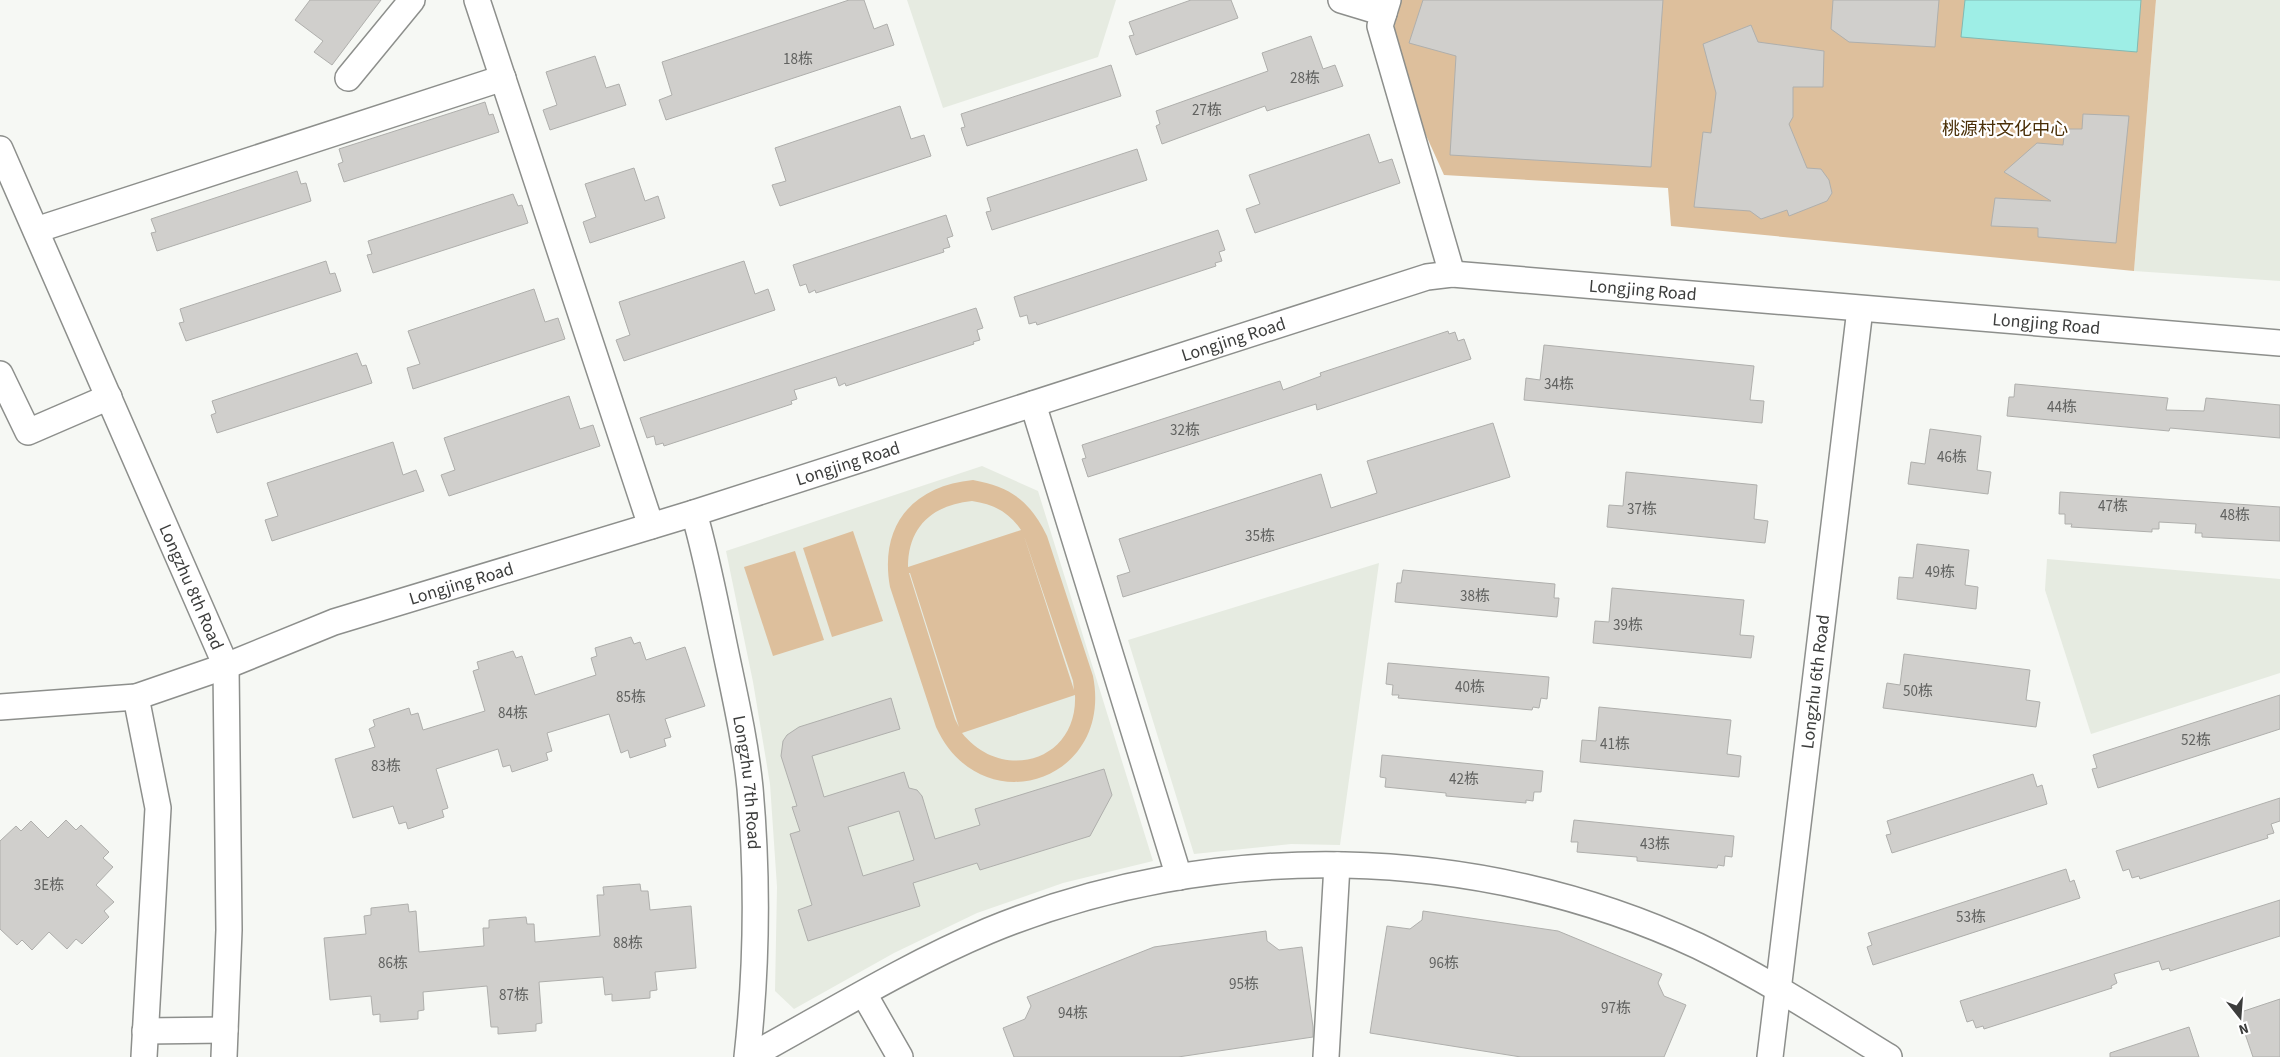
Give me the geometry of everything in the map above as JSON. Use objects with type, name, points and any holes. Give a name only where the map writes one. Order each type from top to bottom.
[{"type":"street","points":[[348,78],[412,0]]},
{"type":"street","points":[[477,0],[651,526]]},
{"type":"street","points":[[1341,0],[1386,7],[1380,26],[1452,274]]},
{"type":"street","points":[[36,230],[502,78]]},
{"type":"street","name":"Longzhu 8th Road","points":[[0,148],[226,666],[229,930],[224,1057]]},
{"type":"street","name":"Longjing Road","points":[[0,707],[136,697],[226,666],[334,622],[694,513],[1427,277],[1452,274],[2280,343]]},
{"type":"street","name":"Longzhu 6th Road","points":[[1770,1057],[1860,309]]},
{"type":"street","points":[[0,374],[28,432],[108,396]]},
{"type":"street","points":[[1033,404],[1180,877]]},
{"type":"street","name":"Longzhu 7th Road","points":[[694,513],[704,548],[733,686],[750,786],[756,888],[754,1000],[748,1057]]},
{"type":"street","points":[[136,697],[158,808],[144,1057]]},
{"type":"street","points":[[1326,1057],[1337,864]]},
{"type":"street","points":[[748,1057],[946,950],[1032,914],[1122,888],[1180,877],[1280,866],[1337,864],[1384,866],[1476,877],[1566,898],[1654,927],[1713,954],[1778,989],[1889,1057]]},
{"type":"street","points":[[864,994],[900,1057]]},
{"type":"street","points":[[145,1031],[225,1030]]},
{"type":"shaded area","points":[[907,0],[1116,0],[1098,57],[943,108]]},
{"type":"shaded area","points":[[2156,0],[2280,0],[2280,281],[2134,271]]},
{"type":"shaded area","points":[[982,466],[1038,491],[1153,861],[1063,883],[977,913],[894,953],[794,1009],[775,991],[777,887],[770,784],[753,682],[726,551]]},
{"type":"shaded area","points":[[2047,559],[2280,579],[2280,673],[2091,734],[2045,590]]},
{"type":"shaded area","points":[[1379,563],[1340,845],[1291,844],[1194,854],[1128,640]]},
{"type":"green space","name":"桃源村文化中心","points":[[1401,0],[2156,0],[2134,271],[1671,226],[1668,188],[1444,175],[1388,51]]},
{"type":"green space","points":[[973,480],[998,487],[1018,498],[1034,513],[1047,536],[1093,676],[1094,713],[1084,742],[1064,765],[1039,778],[1011,782],[982,775],[957,757],[936,727],[890,587],[888,565],[890,545],[895,528],[904,513],[917,500],[951,484]],"holes":[[[972,501],[987,504],[1006,514],[1021,530],[908,567],[909,553],[913,540],[925,520],[946,507]],[[1024,536],[1073,681],[1074,690]],[[909,573],[959,727],[955,719]],[[1075,695],[1073,718],[1064,736],[1051,750],[1035,758],[1016,761],[997,758],[978,748],[962,733]]]},
{"type":"green space","points":[[853,531],[883,621],[832,637],[803,548]]},
{"type":"green space","points":[[795,551],[824,640],[773,656],[744,567]]},
{"type":"water","points":[[1965,0],[2141,0],[2137,52],[1961,37]]},
{"type":"building","points":[[310,0],[381,0],[332,65],[314,52],[323,41],[295,20]]},
{"type":"building","points":[[849,0],[864,0],[874,29],[887,24],[894,45],[666,120],[659,100],[672,95],[662,62]]},
{"type":"building","points":[[1191,0],[1231,0],[1238,18],[1136,55],[1129,36],[1134,35],[1129,22]]},
{"type":"building","points":[[1423,0],[1663,0],[1651,167],[1450,155],[1456,56],[1409,43]]},
{"type":"building","points":[[1833,0],[1939,0],[1935,47],[1849,42],[1831,29]]},
{"type":"building","points":[[1751,25],[1758,42],[1824,51],[1823,87],[1793,87],[1793,117],[1789,124],[1807,168],[1821,169],[1829,180],[1832,193],[1827,201],[1789,216],[1787,210],[1761,219],[1750,211],[1694,207],[1703,132],[1711,133],[1716,93],[1703,44]]},
{"type":"building","points":[[1311,36],[1323,69],[1335,65],[1343,86],[1267,111],[1265,106],[1162,144],[1156,126],[1160,124],[1156,111],[1268,71],[1262,53]]},
{"type":"building","points":[[595,56],[606,88],[619,84],[626,105],[550,130],[543,110],[557,105],[546,72]]},
{"type":"building","points":[[1111,65],[1121,96],[967,146],[961,128],[965,127],[961,114]]},
{"type":"building","points":[[485,102],[489,115],[493,114],[499,132],[344,182],[338,164],[343,162],[339,149]]},
{"type":"building","points":[[900,106],[911,139],[924,135],[931,156],[780,206],[772,185],[786,181],[775,148]]},
{"type":"building","points":[[2083,114],[2129,116],[2116,243],[2038,237],[2038,228],[1991,226],[1995,198],[2051,201],[2004,172],[2037,143],[2063,145],[2065,129],[2082,129]]},
{"type":"building","points":[[1369,134],[1379,163],[1392,159],[1400,183],[1255,233],[1246,209],[1260,204],[1249,175]]},
{"type":"building","points":[[1137,149],[1147,180],[992,230],[986,212],[991,211],[987,198]]},
{"type":"building","points":[[634,168],[645,201],[658,196],[665,218],[590,243],[583,222],[596,217],[585,184]]},
{"type":"building","points":[[297,171],[301,184],[306,183],[311,201],[157,251],[151,233],[156,232],[151,219]]},
{"type":"building","points":[[513,194],[518,206],[522,205],[528,223],[373,273],[367,255],[372,254],[368,241]]},
{"type":"building","points":[[946,215],[953,236],[947,238],[950,247],[943,249],[944,252],[816,293],[815,290],[809,293],[806,284],[800,286],[793,265]]},
{"type":"building","points":[[1218,230],[1225,250],[1219,252],[1222,261],[1215,263],[1216,266],[1037,325],[1036,322],[1029,324],[1027,315],[1020,317],[1014,297]]},
{"type":"building","points":[[326,261],[330,274],[335,273],[341,291],[186,341],[179,323],[184,322],[180,309]]},
{"type":"building","points":[[744,261],[755,294],[768,289],[775,310],[624,361],[616,340],[630,335],[619,302]]},
{"type":"building","points":[[534,289],[545,322],[558,318],[565,339],[413,389],[407,368],[420,364],[408,331]]},
{"type":"building","points":[[976,308],[983,328],[977,330],[980,340],[973,342],[974,344],[846,386],[845,383],[839,386],[836,377],[794,390],[797,399],[791,401],[792,404],[664,446],[663,443],[656,445],[654,436],[647,438],[640,418]]},
{"type":"building","points":[[1448,331],[1449,334],[1455,332],[1458,341],[1464,339],[1471,359],[1317,410],[1316,404],[1088,477],[1082,459],[1086,458],[1082,445],[1280,381],[1283,390],[1321,376],[1320,373]]},
{"type":"building","points":[[1544,345],[1754,366],[1750,400],[1764,401],[1762,423],[1524,400],[1526,378],[1540,380]]},
{"type":"building","points":[[357,353],[362,366],[366,365],[372,383],[217,433],[211,415],[216,413],[212,401]]},
{"type":"building","points":[[2015,384],[2168,398],[2166,410],[2204,411],[2206,398],[2280,405],[2280,438],[2170,428],[2169,431],[2007,416],[2009,397],[2014,397]]},
{"type":"building","points":[[569,396],[580,429],[593,425],[600,446],[449,496],[441,475],[455,470],[444,438]]},
{"type":"building","points":[[1493,423],[1510,477],[1123,597],[1117,576],[1130,572],[1119,539],[1321,474],[1331,508],[1377,493],[1367,461]]},
{"type":"building","points":[[1930,429],[1981,436],[1977,470],[1991,472],[1988,494],[1908,484],[1911,462],[1925,464]]},
{"type":"building","points":[[393,442],[403,475],[416,470],[424,491],[272,541],[265,520],[278,516],[267,483]]},
{"type":"building","points":[[1626,472],[1757,485],[1754,519],[1768,521],[1765,543],[1607,527],[1609,505],[1623,506]]},
{"type":"building","points":[[2060,492],[2280,507],[2280,541],[2202,537],[2202,533],[2195,533],[2196,524],[2159,522],[2159,529],[2152,529],[2152,532],[2071,527],[2072,524],[2065,524],[2065,514],[2059,514]]},
{"type":"building","points":[[1917,544],[1969,550],[1965,585],[1978,587],[1976,609],[1897,599],[1899,577],[1913,578]]},
{"type":"building","points":[[1403,570],[1555,584],[1554,598],[1559,598],[1557,617],[1395,602],[1397,583],[1401,583]]},
{"type":"building","points":[[1612,588],[1744,600],[1740,635],[1754,636],[1751,658],[1593,643],[1595,621],[1609,622]]},
{"type":"building","points":[[631,637],[634,644],[640,642],[646,660],[685,647],[705,706],[665,719],[671,737],[664,739],[666,746],[630,758],[628,750],[621,753],[609,714],[547,733],[552,751],[546,753],[548,760],[512,772],[510,765],[503,767],[498,749],[436,769],[448,808],[442,810],[444,817],[408,829],[406,822],[399,824],[393,806],[353,818],[335,759],[375,747],[369,729],[375,726],[373,720],[409,708],[411,715],[418,713],[423,730],[485,711],[473,671],[479,669],[477,662],[513,651],[516,658],[522,656],[535,695],[596,675],[591,658],[597,656],[595,648]]},
{"type":"building","points":[[1904,654],[2030,670],[2026,700],[2040,702],[2036,727],[1883,708],[1887,683],[1900,685]]},
{"type":"building","points":[[1388,663],[1549,677],[1547,699],[1541,698],[1539,708],[1533,707],[1532,710],[1398,698],[1399,695],[1392,695],[1393,685],[1386,684]]},
{"type":"building","points":[[2280,695],[2280,729],[2098,788],[2092,769],[2097,768],[2093,755]]},
{"type":"building","points":[[891,698],[900,729],[812,756],[824,797],[904,772],[909,788],[917,790],[922,796],[935,839],[980,825],[975,809],[1104,769],[1112,795],[1090,836],[980,870],[977,863],[913,883],[920,906],[808,941],[798,910],[812,905],[790,834],[800,831],[792,807],[797,806],[781,756],[783,741],[787,735],[799,727]],"holes":[[[899,811],[914,860],[863,876],[848,827]]]},
{"type":"building","points":[[1599,707],[1731,720],[1727,754],[1741,756],[1739,777],[1580,762],[1582,740],[1596,741]]},
{"type":"building","points":[[1382,755],[1543,771],[1541,792],[1534,792],[1533,801],[1526,800],[1526,803],[1446,796],[1446,793],[1385,787],[1386,778],[1380,777]]},
{"type":"building","points":[[2033,774],[2037,787],[2042,785],[2047,804],[1892,853],[1886,835],[1891,834],[1887,821]]},
{"type":"building","points":[[2280,798],[2280,821],[2271,824],[2274,833],[2267,835],[2268,838],[2140,879],[2139,876],[2132,878],[2129,869],[2123,871],[2116,851]]},
{"type":"building","points":[[66,820],[76,830],[81,825],[109,852],[103,858],[113,867],[96,885],[114,902],[104,911],[109,917],[82,944],[76,939],[67,949],[49,932],[32,950],[22,940],[17,945],[0,929],[0,841],[16,826],[21,831],[31,821],[48,838]]},
{"type":"building","points":[[1574,820],[1734,836],[1732,857],[1725,856],[1724,866],[1718,865],[1717,868],[1637,861],[1637,857],[1577,852],[1578,842],[1571,842]]},
{"type":"building","points":[[2066,869],[2070,882],[2074,880],[2080,898],[1873,965],[1867,947],[1872,945],[1868,933]]},
{"type":"building","points":[[640,884],[641,891],[648,891],[650,910],[691,906],[696,968],[655,972],[657,990],[650,991],[650,998],[612,1001],[612,994],[605,995],[603,977],[539,982],[542,1023],[536,1024],[536,1031],[498,1034],[498,1027],[491,1027],[487,986],[423,992],[424,1010],[418,1011],[418,1019],[380,1022],[380,1014],[373,1015],[371,996],[330,1000],[324,938],[366,934],[364,916],[371,915],[371,908],[408,904],[409,912],[416,911],[419,952],[484,946],[483,928],[489,928],[489,920],[526,917],[527,924],[534,924],[535,942],[600,936],[597,895],[604,895],[603,887]]},
{"type":"building","points":[[2280,900],[2280,936],[2170,971],[2169,968],[2162,970],[2159,961],[2114,974],[2117,983],[2111,986],[2112,988],[1984,1029],[1983,1026],[1976,1028],[1973,1020],[1967,1022],[1960,1001]]},
{"type":"building","points":[[1423,911],[1558,931],[1662,974],[1658,983],[1664,996],[1686,1005],[1664,1057],[1521,1057],[1370,1033],[1387,926],[1410,929],[1422,920]]},
{"type":"building","points":[[1266,931],[1267,941],[1279,950],[1302,947],[1313,1037],[1178,1057],[1014,1057],[1003,1028],[1025,1019],[1031,1006],[1027,997],[1154,947]]},
{"type":"building","points":[[2280,999],[2280,1057],[2253,1057],[2238,1013]]},
{"type":"building","points":[[2189,1027],[2199,1057],[2110,1057],[2110,1053]]}]
